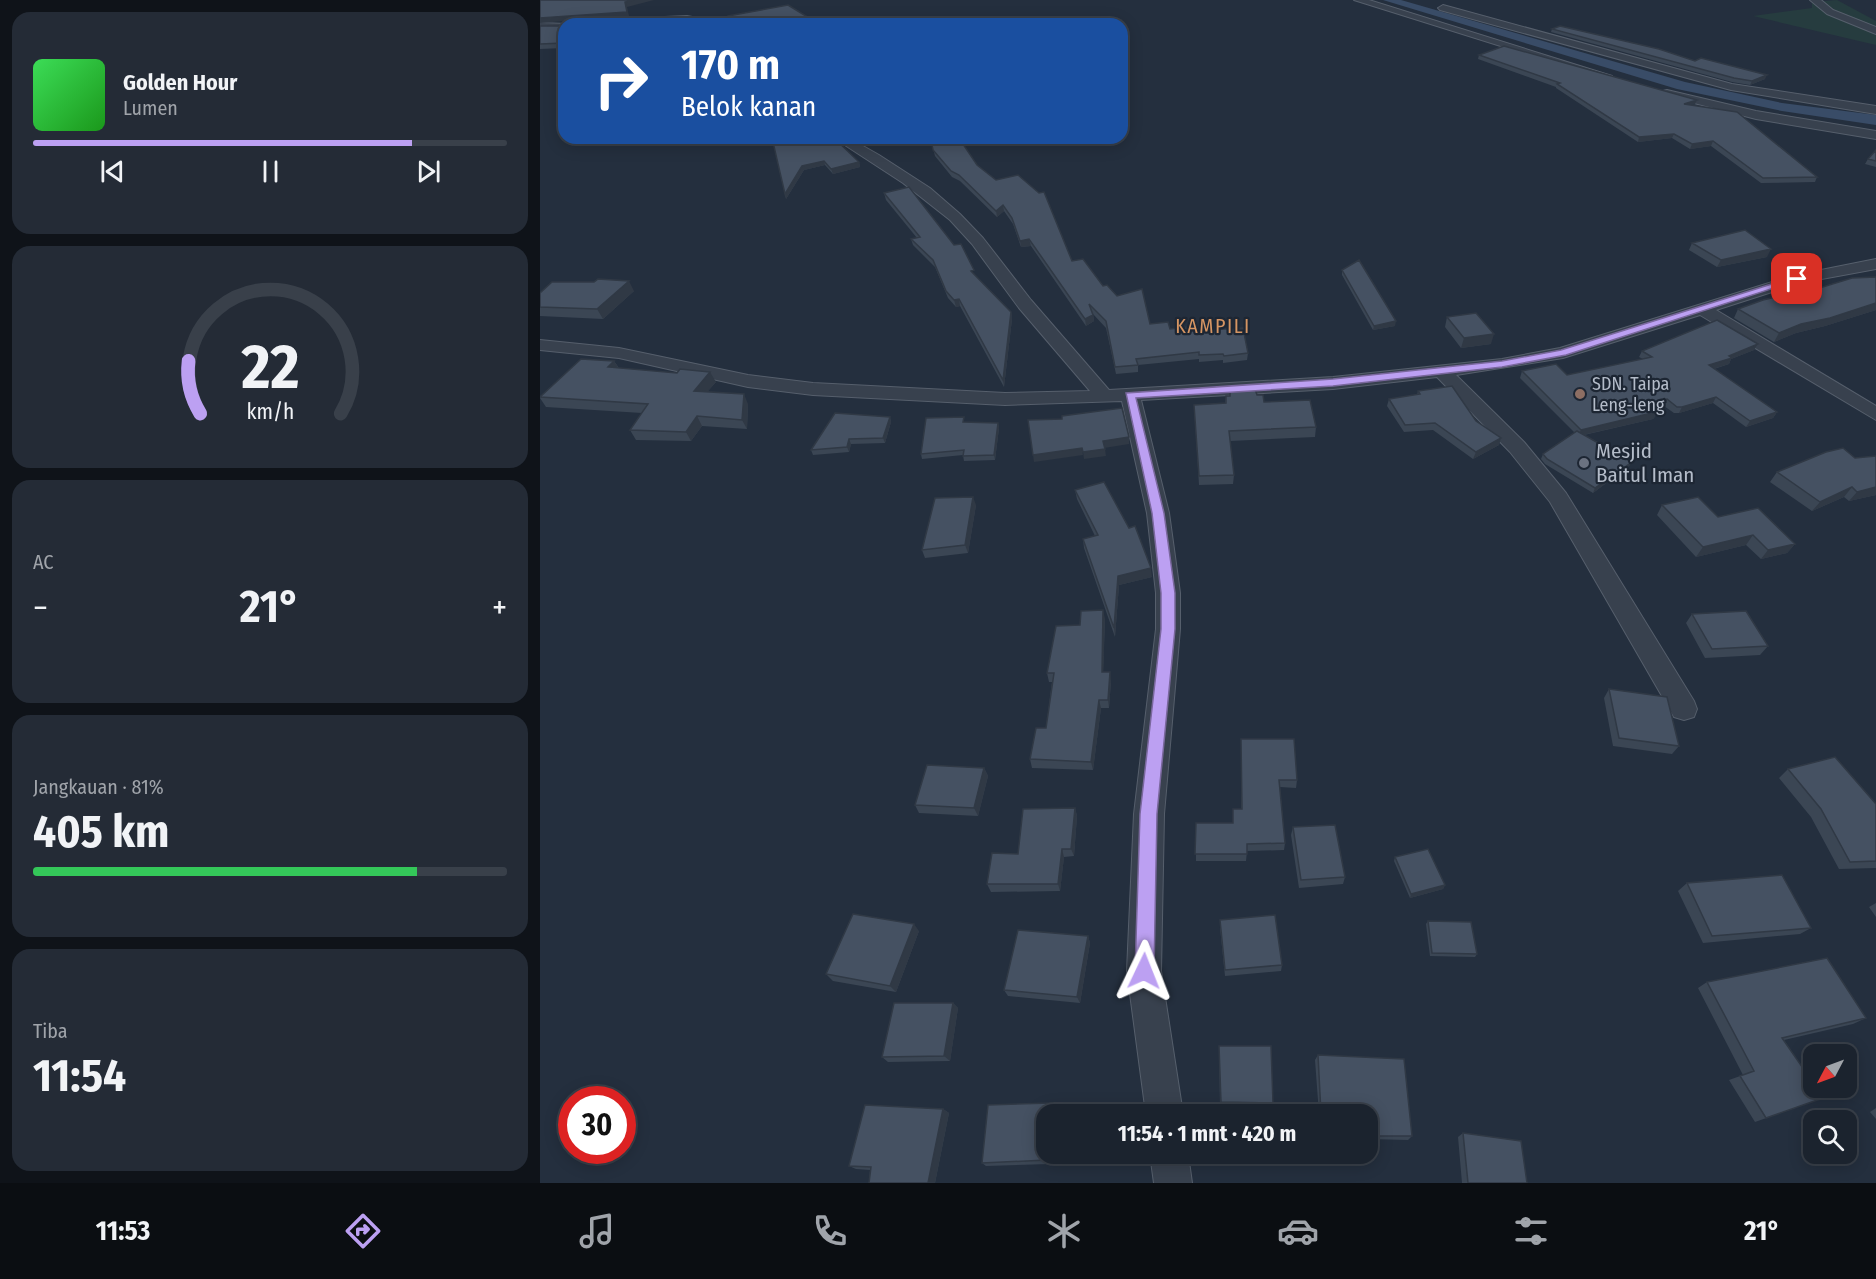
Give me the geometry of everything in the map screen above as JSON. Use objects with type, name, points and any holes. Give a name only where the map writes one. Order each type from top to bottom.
[{"type":"street","points":[[1359,0],[1624,81]]},
{"type":"street","points":[[1815,0],[1830,12],[1876,31]]},
{"type":"street","points":[[1431,5],[1720,85],[1876,110]]},
{"type":"street","points":[[672,18],[702,15],[709,18]]},
{"type":"street","points":[[540,26],[558,25]]},
{"type":"street","points":[[1656,90],[1756,115],[1876,135]]},
{"type":"street","points":[[851,144],[879,160],[935,200],[969,231],[1033,314],[1080,364],[1118,396],[1158,513],[1168,593],[1168,629],[1149,814],[1144,971],[1163,1104]]},
{"type":"street","points":[[540,345],[619,353],[748,381],[813,389],[995,399],[1118,396],[1333,383],[1443,372],[1563,353],[1797,279],[1876,264]]},
{"type":"street","points":[[1702,309],[1876,414]]},
{"type":"street","points":[[1443,372],[1517,447],[1558,498],[1684,709]]},
{"type":"street","points":[[1170,1164],[1173,1183]]},
{"type":"green space","points":[[1837,0],[1876,21],[1876,45],[1753,16],[1812,8],[1812,2]]},
{"type":"building","points":[[540,0],[634,0],[625,2],[627,12],[540,18]]},
{"type":"building","points":[[788,5],[809,18],[728,18],[728,16]]},
{"type":"building","points":[[540,26],[558,26],[558,43],[540,44]]},
{"type":"building","points":[[1560,26],[1659,49],[1695,61],[1701,58],[1767,75],[1752,81],[1734,78],[1552,29]]},
{"type":"building","points":[[1504,46],[1697,100],[1684,104],[1737,112],[1817,177],[1763,178],[1713,141],[1692,144],[1674,134],[1639,137],[1557,84],[1560,83],[1479,55]]},
{"type":"building","points":[[773,144],[840,144],[859,162],[831,169],[824,161],[802,166],[785,194]]},
{"type":"building","points":[[963,144],[977,165],[996,180],[1018,175],[1039,193],[1044,192],[1072,261],[1083,259],[1103,286],[1107,285],[1117,296],[1142,289],[1150,324],[1168,322],[1170,329],[1187,327],[1188,331],[1243,328],[1248,353],[1224,356],[1223,354],[1199,355],[1199,352],[1136,359],[1138,365],[1115,367],[1106,321],[1089,304],[1093,315],[1085,319],[1029,239],[1020,241],[1012,218],[1003,205],[996,211],[959,175],[951,171],[933,150],[932,145]]},
{"type":"building","points":[[1876,150],[1876,161],[1868,159]]},
{"type":"building","points":[[909,187],[954,245],[961,244],[974,270],[971,271],[1011,312],[1003,380],[959,299],[954,300],[946,291],[933,260],[911,239],[920,237],[884,193]]},
{"type":"building","points":[[1745,230],[1771,249],[1721,260],[1692,243]]},
{"type":"building","points":[[1359,260],[1396,321],[1374,326],[1342,270]]},
{"type":"building","points":[[1876,277],[1876,303],[1830,318],[1801,324],[1779,333],[1738,309],[1763,300],[1796,292],[1800,294],[1852,278]]},
{"type":"building","points":[[598,279],[629,281],[597,309],[540,307],[540,293],[552,282],[594,282]]},
{"type":"building","points":[[1476,313],[1494,334],[1464,338],[1447,317]]},
{"type":"building","points":[[1717,320],[1758,344],[1729,356],[1732,358],[1709,365],[1777,412],[1750,421],[1716,397],[1682,407],[1677,407],[1667,399],[1656,412],[1581,430],[1522,371],[1556,364],[1567,375],[1652,357],[1642,351]]},
{"type":"building","points":[[581,359],[614,361],[608,367],[677,373],[680,369],[710,372],[694,391],[744,394],[742,420],[697,416],[686,432],[630,430],[648,404],[540,397]]},
{"type":"building","points":[[1452,386],[1476,421],[1501,438],[1476,452],[1435,423],[1405,425],[1389,399],[1420,394],[1418,391]]},
{"type":"building","points":[[1255,389],[1257,395],[1263,395],[1264,402],[1310,400],[1316,427],[1229,431],[1234,475],[1199,476],[1194,405],[1226,403],[1226,396],[1230,396],[1230,392]]},
{"type":"building","points":[[1122,408],[1129,437],[1103,441],[1105,449],[1083,452],[1082,448],[1033,455],[1028,420],[1062,419],[1062,416]]},
{"type":"building","points":[[835,413],[890,417],[883,438],[849,439],[847,447],[811,450]]},
{"type":"building","points":[[964,417],[963,422],[998,423],[994,455],[963,456],[964,450],[921,454],[926,418]]},
{"type":"building","name":"Mesjid Baitul Iman","points":[[1577,431],[1632,462],[1595,488],[1547,459],[1543,454]]},
{"type":"building","points":[[1843,448],[1855,458],[1876,456],[1876,487],[1857,492],[1852,487],[1820,502],[1777,472],[1826,452]]},
{"type":"building","points":[[1104,482],[1129,528],[1135,526],[1151,568],[1118,576],[1114,628],[1083,539],[1098,535],[1075,490]]},
{"type":"building","points":[[973,497],[965,545],[922,550],[935,498]]},
{"type":"building","points":[[1698,497],[1718,517],[1758,508],[1795,544],[1768,550],[1753,535],[1703,547],[1662,505]]},
{"type":"building","points":[[1103,610],[1102,672],[1110,672],[1108,700],[1099,700],[1091,762],[1030,759],[1036,728],[1046,728],[1054,673],[1047,673],[1056,626],[1080,625],[1081,611]]},
{"type":"building","points":[[1746,611],[1768,646],[1712,649],[1692,614]]},
{"type":"building","points":[[1609,689],[1667,697],[1679,746],[1619,738]]},
{"type":"building","points":[[1241,739],[1294,739],[1297,780],[1279,780],[1285,843],[1247,844],[1247,854],[1195,854],[1196,823],[1233,823],[1233,809],[1242,809]]},
{"type":"building","points":[[1835,757],[1876,804],[1876,861],[1850,862],[1821,809],[1788,769]]},
{"type":"building","points":[[927,765],[984,768],[974,808],[915,805]]},
{"type":"building","points":[[1075,808],[1071,849],[1062,849],[1058,884],[987,884],[992,853],[1018,854],[1023,809]]},
{"type":"building","points":[[1335,825],[1345,877],[1301,880],[1293,827]]},
{"type":"building","points":[[1428,849],[1445,885],[1411,894],[1395,857]]},
{"type":"building","points":[[1782,875],[1811,928],[1712,936],[1687,883]]},
{"type":"building","points":[[853,914],[914,924],[890,986],[826,974]]},
{"type":"building","points":[[1275,915],[1282,965],[1225,970],[1220,920]]},
{"type":"building","points":[[1428,921],[1471,922],[1477,954],[1432,953]]},
{"type":"building","points":[[1018,930],[1088,936],[1077,997],[1004,990]]},
{"type":"building","points":[[1827,958],[1866,1018],[1782,1038],[1803,1068],[1803,1098],[1823,1098],[1766,1118],[1740,1076],[1754,1071],[1707,982]]},
{"type":"building","points":[[894,1003],[953,1003],[944,1056],[882,1057]]},
{"type":"building","points":[[1219,1046],[1271,1046],[1273,1103],[1221,1102]]},
{"type":"building","points":[[1318,1055],[1404,1059],[1412,1136],[1378,1136],[1378,1104],[1320,1104]]},
{"type":"building","points":[[1051,1103],[1036,1104],[1036,1161],[982,1163],[988,1105]]},
{"type":"building","points":[[865,1105],[943,1109],[928,1183],[869,1183],[871,1167],[849,1166]]},
{"type":"building","points":[[1463,1133],[1521,1141],[1527,1183],[1468,1183]]},
{"type":"waterway","points":[[1389,0],[1682,86],[1782,107],[1876,120]]},
{"type":"place","name":"SDN. Taipa Leng-leng","points":[[1580,394]]},
{"type":"place","name":"Mesjid Baitul Iman","points":[[1584,463]]},
{"type":"district","name":"KAMPILI","points":[[1213,326]]},
{"type":"route","points":[[1144,971],[1149,814],[1168,629],[1168,593],[1158,513],[1130,395],[1333,383],[1502,364],[1563,353],[1797,279]]}]
